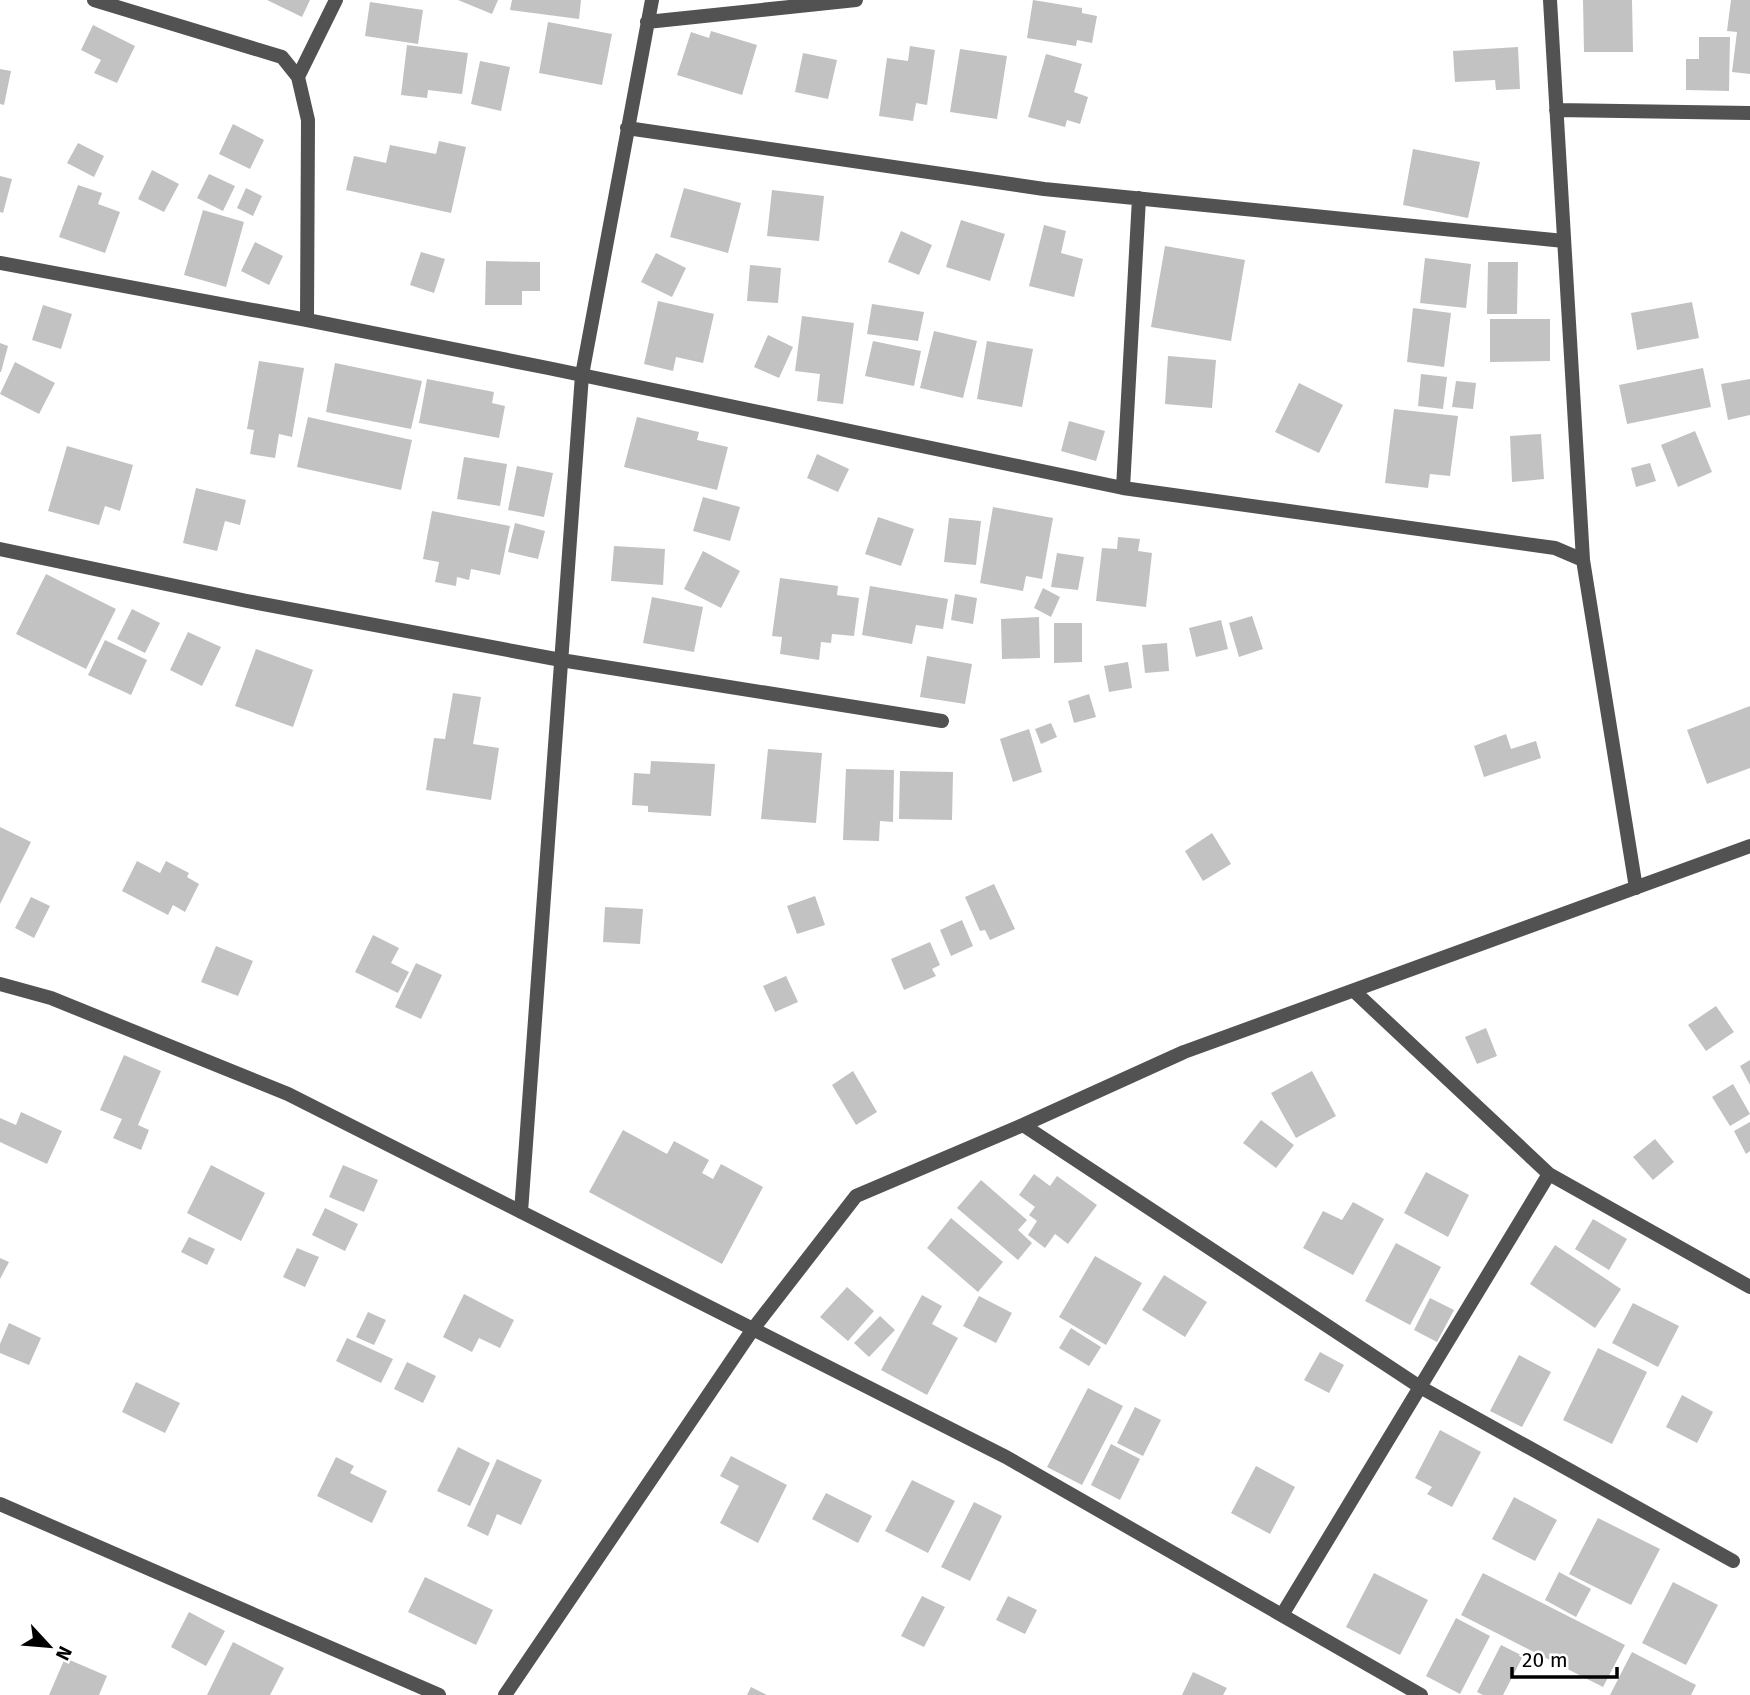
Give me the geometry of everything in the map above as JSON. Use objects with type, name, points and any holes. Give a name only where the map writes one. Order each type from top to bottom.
[{"type":"street","points":[[94,0],[282,57],[298,77],[308,120],[307,320]]},
{"type":"street","points":[[298,77],[336,0]]},
{"type":"street","points":[[521,1212],[582,375],[652,0]]},
{"type":"street","points":[[647,22],[856,0]]},
{"type":"street","points":[[1549,0],[1583,560],[1636,888]]},
{"type":"street","points":[[1556,110],[1750,113]]},
{"type":"street","points":[[627,128],[1044,189],[1563,241]]},
{"type":"street","points":[[1123,488],[1139,198]]},
{"type":"street","points":[[0,263],[582,375],[1123,488],[1555,548],[1583,560]]},
{"type":"street","points":[[0,549],[247,601],[561,660],[942,721]]},
{"type":"street","points":[[505,1695],[753,1329],[856,1196],[1023,1125],[1184,1052],[1750,846]]},
{"type":"street","points":[[0,984],[51,998],[288,1094],[1006,1457],[1422,1695]]},
{"type":"street","points":[[1354,991],[1549,1174],[1750,1287]]},
{"type":"street","points":[[1023,1125],[1420,1387],[1733,1562]]},
{"type":"street","points":[[1282,1615],[1549,1174]]},
{"type":"street","points":[[0,1504],[439,1695]]},
{"type":"building","points":[[267,0],[310,0],[302,17]]},
{"type":"building","points":[[458,0],[498,0],[492,14]]},
{"type":"building","points":[[512,0],[581,0],[579,19],[510,10]]},
{"type":"building","points":[[1033,0],[1082,8],[1082,13],[1097,16],[1092,43],[1077,40],[1076,46],[1027,38]]},
{"type":"building","points":[[1583,0],[1632,0],[1633,52],[1584,52]]},
{"type":"building","points":[[1731,0],[1750,0],[1750,74],[1732,72],[1737,32],[1727,31]]},
{"type":"building","points":[[370,2],[423,10],[418,44],[365,36]]},
{"type":"building","points":[[548,22],[612,34],[602,85],[539,73]]},
{"type":"building","points":[[93,25],[135,46],[117,83],[94,73],[101,60],[81,50]]},
{"type":"building","points":[[711,31],[757,45],[742,95],[677,75],[691,32],[709,38]]},
{"type":"building","points":[[1699,37],[1730,37],[1729,91],[1686,90],[1686,59],[1699,59]]},
{"type":"building","points":[[407,45],[468,53],[462,94],[428,90],[427,98],[401,95]]},
{"type":"building","points":[[910,46],[935,50],[927,105],[916,103],[913,121],[879,116],[887,58],[908,61]]},
{"type":"building","points":[[1518,47],[1520,89],[1496,90],[1495,80],[1455,82],[1453,51]]},
{"type":"building","points":[[960,49],[1007,56],[997,119],[950,112]]},
{"type":"building","points":[[803,53],[837,60],[828,99],[795,92]]},
{"type":"building","points":[[1046,54],[1082,64],[1074,92],[1088,97],[1080,124],[1067,120],[1065,127],[1028,117]]},
{"type":"building","points":[[480,61],[510,67],[501,111],[471,104]]},
{"type":"building","points":[[0,69],[11,71],[4,105],[0,104]]},
{"type":"building","points":[[233,124],[264,140],[250,169],[219,154]]},
{"type":"building","points":[[439,141],[466,147],[451,213],[346,190],[354,156],[386,163],[390,145],[436,154]]},
{"type":"building","points":[[78,143],[104,156],[94,177],[67,163]]},
{"type":"building","points":[[1413,149],[1480,162],[1468,218],[1403,205]]},
{"type":"building","points":[[152,170],[179,184],[164,212],[138,199]]},
{"type":"building","points":[[209,174],[235,186],[223,211],[197,198]]},
{"type":"building","points":[[0,176],[12,179],[3,213],[0,212]]},
{"type":"building","points":[[78,185],[102,193],[98,204],[120,212],[105,253],[59,237]]},
{"type":"building","points":[[246,188],[262,196],[253,216],[237,208]]},
{"type":"building","points":[[684,188],[741,203],[728,253],[670,237]]},
{"type":"building","points":[[772,190],[824,196],[819,241],[767,236]]},
{"type":"building","points":[[203,210],[244,222],[226,287],[184,275]]},
{"type":"building","points":[[961,220],[1005,234],[990,281],[946,267]]},
{"type":"building","points":[[1044,225],[1066,231],[1061,253],[1083,259],[1074,297],[1029,286]]},
{"type":"building","points":[[901,231],[932,245],[919,275],[888,262]]},
{"type":"building","points":[[255,242],[283,256],[269,285],[241,271]]},
{"type":"building","points":[[1165,246],[1245,260],[1231,341],[1151,327]]},
{"type":"building","points":[[421,252],[445,259],[434,293],[410,285]]},
{"type":"building","points":[[656,253],[686,268],[672,297],[641,282]]},
{"type":"building","points":[[1425,258],[1471,264],[1466,308],[1420,303]]},
{"type":"building","points":[[486,261],[540,262],[540,291],[522,291],[522,305],[485,305]]},
{"type":"building","points":[[1488,262],[1518,262],[1517,314],[1487,314]]},
{"type":"building","points":[[750,265],[781,268],[778,303],[747,301]]},
{"type":"building","points":[[658,301],[714,314],[703,363],[676,357],[673,371],[644,364]]},
{"type":"building","points":[[1692,302],[1699,338],[1637,350],[1631,313]]},
{"type":"building","points":[[872,304],[924,312],[918,341],[867,334]]},
{"type":"building","points":[[43,305],[72,314],[61,349],[32,340]]},
{"type":"building","points":[[1413,308],[1451,313],[1444,367],[1407,362]]},
{"type":"building","points":[[802,316],[854,323],[843,404],[817,401],[820,374],[795,371]]},
{"type":"building","points":[[1490,319],[1550,319],[1550,361],[1490,362]]},
{"type":"building","points":[[934,331],[977,341],[963,398],[920,388]]},
{"type":"building","points":[[768,335],[793,347],[779,378],[754,367]]},
{"type":"building","points":[[873,341],[921,351],[914,386],[865,376]]},
{"type":"building","points":[[987,341],[1033,349],[1022,407],[977,399]]},
{"type":"building","points":[[0,343],[8,346],[1,372],[0,372]]},
{"type":"building","points":[[1168,356],[1216,360],[1212,408],[1165,404]]},
{"type":"building","points":[[259,361],[304,368],[292,437],[279,434],[275,458],[250,454],[254,430],[247,429]]},
{"type":"building","points":[[15,362],[55,383],[39,414],[0,394]]},
{"type":"building","points":[[335,363],[422,381],[411,429],[326,412]]},
{"type":"building","points":[[1703,368],[1711,407],[1627,424],[1619,385]]},
{"type":"building","points":[[1421,374],[1447,377],[1443,409],[1418,406]]},
{"type":"building","points":[[427,379],[494,392],[492,403],[505,406],[499,438],[419,423]]},
{"type":"building","points":[[1750,379],[1750,415],[1728,420],[1721,384]]},
{"type":"building","points":[[1456,381],[1476,383],[1473,409],[1452,407]]},
{"type":"building","points":[[1299,383],[1343,405],[1319,453],[1275,432]]},
{"type":"building","points":[[1394,409],[1458,416],[1450,476],[1430,474],[1428,488],[1385,483]]},
{"type":"building","points":[[308,417],[412,440],[401,490],[297,467]]},
{"type":"building","points":[[637,417],[699,432],[697,440],[728,447],[717,490],[624,467]]},
{"type":"building","points":[[1069,421],[1105,431],[1096,461],[1061,451]]},
{"type":"building","points":[[1695,431],[1712,472],[1678,487],[1661,445]]},
{"type":"building","points":[[1541,434],[1544,479],[1512,482],[1510,436]]},
{"type":"building","points":[[67,446],[133,465],[120,511],[105,506],[99,525],[48,511]]},
{"type":"building","points":[[817,454],[849,469],[838,492],[807,478]]},
{"type":"building","points":[[464,457],[507,464],[500,506],[457,499]]},
{"type":"building","points":[[1650,463],[1656,481],[1636,487],[1631,468]]},
{"type":"building","points":[[517,466],[553,473],[544,517],[508,510]]},
{"type":"building","points":[[196,488],[246,500],[240,525],[225,521],[217,551],[183,543]]},
{"type":"building","points":[[703,497],[740,507],[730,541],[693,531]]},
{"type":"building","points":[[993,507],[1053,518],[1042,579],[1026,576],[1023,591],[980,583]]},
{"type":"building","points":[[432,511],[510,526],[500,575],[471,569],[469,580],[457,577],[456,586],[435,582],[439,562],[423,559]]},
{"type":"building","points":[[878,517],[914,529],[901,566],[865,554]]},
{"type":"building","points":[[949,518],[981,521],[976,565],[944,562]]},
{"type":"building","points":[[515,523],[545,531],[538,559],[508,552]]},
{"type":"building","points":[[1118,537],[1140,539],[1138,551],[1152,553],[1146,607],[1096,601],[1102,548],[1117,549]]},
{"type":"building","points":[[614,546],[665,549],[663,585],[611,581]]},
{"type":"building","points":[[703,551],[740,571],[721,608],[684,589]]},
{"type":"building","points":[[1057,553],[1084,557],[1078,590],[1051,587]]},
{"type":"building","points":[[46,574],[116,609],[86,669],[16,634]]},
{"type":"building","points":[[780,578],[838,586],[837,595],[859,598],[854,636],[832,634],[831,643],[821,642],[819,660],[780,654],[782,637],[772,636]]},
{"type":"building","points":[[870,586],[948,599],[943,629],[916,625],[912,644],[862,635]]},
{"type":"building","points":[[1043,588],[1060,597],[1051,617],[1034,608]]},
{"type":"building","points":[[955,594],[977,598],[973,624],[951,620]]},
{"type":"building","points":[[652,597],[703,607],[694,652],[643,643]]},
{"type":"building","points":[[132,609],[160,623],[145,653],[117,639]]},
{"type":"building","points":[[1252,616],[1263,649],[1239,657],[1229,623]]},
{"type":"building","points":[[1039,617],[1040,658],[1002,659],[1001,619]]},
{"type":"building","points":[[1221,620],[1228,649],[1196,657],[1189,628]]},
{"type":"building","points":[[1054,623],[1082,623],[1082,662],[1054,663]]},
{"type":"building","points":[[188,632],[221,647],[202,686],[170,670]]},
{"type":"building","points":[[105,640],[147,660],[131,695],[88,675]]},
{"type":"building","points":[[1167,643],[1169,671],[1145,673],[1142,645]]},
{"type":"building","points":[[256,649],[313,670],[293,727],[235,706]]},
{"type":"building","points":[[927,656],[972,664],[965,704],[920,697]]},
{"type":"building","points":[[1128,662],[1132,688],[1109,692],[1104,666]]},
{"type":"building","points":[[453,693],[481,697],[473,744],[499,748],[491,800],[426,790],[434,738],[445,739]]},
{"type":"building","points":[[1089,694],[1096,717],[1074,723],[1068,701]]},
{"type":"building","points":[[1750,706],[1750,768],[1707,784],[1687,730]]},
{"type":"building","points":[[1051,723],[1057,737],[1041,744],[1035,729]]},
{"type":"building","points":[[1029,729],[1042,772],[1013,782],[1000,739]]},
{"type":"building","points":[[1506,734],[1511,749],[1536,741],[1541,758],[1484,777],[1474,746]]},
{"type":"building","points":[[768,749],[822,753],[816,823],[761,819]]},
{"type":"building","points":[[651,761],[715,764],[711,816],[648,812],[648,806],[632,805],[634,773],[650,774]]},
{"type":"building","points":[[846,769],[894,770],[893,822],[880,821],[879,841],[843,840]]},
{"type":"building","points":[[900,771],[953,772],[952,820],[899,819]]},
{"type":"building","points":[[0,827],[31,842],[0,904]]},
{"type":"building","points":[[1212,833],[1231,864],[1203,881],[1185,851]]},
{"type":"building","points":[[137,861],[160,873],[166,861],[189,873],[187,877],[199,884],[185,912],[173,905],[168,915],[122,891]]},
{"type":"building","points":[[994,884],[1015,929],[990,940],[985,930],[980,931],[965,897]]},
{"type":"building","points":[[815,896],[825,925],[797,934],[787,906]]},
{"type":"building","points":[[31,897],[50,906],[34,938],[15,928]]},
{"type":"building","points":[[605,907],[643,909],[640,944],[603,942]]},
{"type":"building","points":[[962,920],[973,946],[951,956],[940,930]]},
{"type":"building","points":[[373,935],[399,948],[391,963],[409,972],[398,993],[355,972]]},
{"type":"building","points":[[930,942],[940,965],[932,969],[936,976],[904,990],[891,959]]},
{"type":"building","points":[[216,946],[253,961],[238,996],[201,982]]},
{"type":"building","points":[[416,963],[442,975],[421,1019],[395,1007]]},
{"type":"building","points":[[786,976],[798,1002],[775,1012],[763,986]]},
{"type":"building","points":[[1716,1006],[1734,1032],[1706,1051],[1688,1025]]},
{"type":"building","points":[[1486,1028],[1497,1056],[1477,1064],[1465,1037]]},
{"type":"building","points":[[124,1055],[161,1071],[138,1125],[149,1130],[141,1150],[113,1138],[122,1119],[100,1110]]},
{"type":"building","points":[[1750,1060],[1750,1085],[1740,1066]]},
{"type":"building","points":[[853,1071],[877,1112],[856,1125],[832,1085]]},
{"type":"building","points":[[1312,1071],[1336,1116],[1296,1138],[1271,1093]]},
{"type":"building","points":[[1733,1084],[1750,1114],[1730,1126],[1712,1097]]},
{"type":"building","points":[[21,1112],[62,1131],[47,1164],[0,1142],[0,1118],[16,1125]]},
{"type":"building","points":[[1261,1120],[1294,1145],[1276,1168],[1243,1143]]},
{"type":"building","points":[[1750,1122],[1750,1151],[1746,1154],[1734,1131]]},
{"type":"building","points":[[623,1130],[667,1154],[674,1141],[709,1160],[702,1173],[713,1179],[721,1164],[763,1187],[722,1264],[589,1192]]},
{"type":"building","points":[[1655,1139],[1674,1162],[1653,1180],[1633,1157]]},
{"type":"building","points":[[211,1165],[265,1193],[241,1241],[187,1213]]},
{"type":"building","points":[[343,1165],[378,1180],[364,1212],[329,1197]]},
{"type":"building","points":[[1426,1172],[1469,1195],[1448,1237],[1404,1213]]},
{"type":"building","points":[[1034,1174],[1050,1186],[1057,1176],[1097,1205],[1068,1244],[1055,1234],[1045,1248],[1028,1235],[1037,1221],[1029,1215],[1035,1207],[1019,1195]]},
{"type":"building","points":[[981,1180],[1027,1220],[1018,1230],[1032,1243],[1018,1260],[957,1208]]},
{"type":"building","points":[[1353,1202],[1384,1219],[1353,1275],[1303,1248],[1323,1211],[1342,1220]]},
{"type":"building","points":[[325,1208],[358,1224],[345,1251],[312,1235]]},
{"type":"building","points":[[951,1218],[1003,1262],[978,1292],[927,1248]]},
{"type":"building","points":[[1593,1219],[1627,1239],[1609,1270],[1575,1249]]},
{"type":"building","points":[[189,1237],[215,1249],[207,1265],[181,1252]]},
{"type":"building","points":[[1396,1243],[1441,1267],[1410,1325],[1365,1301]]},
{"type":"building","points":[[1555,1245],[1621,1289],[1595,1328],[1530,1284]]},
{"type":"building","points":[[297,1248],[319,1257],[305,1287],[283,1277]]},
{"type":"building","points":[[1095,1256],[1142,1283],[1106,1345],[1059,1317]]},
{"type":"building","points":[[0,1258],[9,1262],[0,1279]]},
{"type":"building","points":[[1164,1275],[1207,1302],[1185,1337],[1142,1310]]},
{"type":"building","points":[[847,1287],[874,1311],[848,1341],[820,1317]]},
{"type":"building","points":[[464,1294],[514,1320],[500,1348],[479,1338],[472,1352],[443,1337]]},
{"type":"building","points":[[922,1295],[942,1306],[932,1324],[958,1338],[927,1395],[881,1370]]},
{"type":"building","points":[[979,1296],[1012,1313],[996,1343],[963,1326]]},
{"type":"building","points":[[1430,1298],[1454,1310],[1437,1342],[1414,1330]]},
{"type":"building","points":[[1633,1303],[1679,1326],[1658,1367],[1612,1343]]},
{"type":"building","points":[[368,1312],[386,1320],[374,1345],[356,1337]]},
{"type":"building","points":[[880,1316],[895,1330],[869,1357],[854,1343]]},
{"type":"building","points":[[9,1323],[41,1338],[29,1365],[0,1353],[0,1344]]},
{"type":"building","points":[[1071,1328],[1101,1347],[1089,1366],[1059,1348]]},
{"type":"building","points":[[347,1338],[393,1359],[381,1383],[336,1361]]},
{"type":"building","points":[[1598,1348],[1647,1372],[1612,1444],[1563,1420]]},
{"type":"building","points":[[1320,1352],[1344,1365],[1329,1393],[1304,1380]]},
{"type":"building","points":[[1519,1355],[1551,1372],[1522,1427],[1490,1411]]},
{"type":"building","points":[[407,1362],[436,1376],[423,1403],[394,1389]]},
{"type":"building","points":[[136,1382],[180,1403],[165,1433],[122,1412]]},
{"type":"building","points":[[1088,1388],[1123,1406],[1082,1485],[1047,1467]]},
{"type":"building","points":[[1682,1395],[1713,1412],[1697,1443],[1666,1427]]},
{"type":"building","points":[[1135,1407],[1161,1420],[1143,1456],[1117,1443]]},
{"type":"building","points":[[1440,1430],[1481,1452],[1452,1507],[1427,1494],[1432,1487],[1415,1478]]},
{"type":"building","points":[[1111,1444],[1140,1459],[1120,1500],[1091,1485]]},
{"type":"building","points":[[458,1447],[490,1463],[470,1506],[437,1491]]},
{"type":"building","points":[[731,1456],[787,1485],[758,1543],[720,1523],[739,1486],[720,1476]]},
{"type":"building","points":[[336,1457],[354,1466],[350,1473],[387,1491],[372,1523],[317,1496]]},
{"type":"building","points":[[497,1459],[542,1480],[521,1525],[497,1514],[488,1536],[467,1526]]},
{"type":"building","points":[[1256,1466],[1295,1487],[1270,1534],[1231,1513]]},
{"type":"building","points":[[912,1480],[955,1501],[928,1553],[885,1531]]},
{"type":"building","points":[[826,1493],[872,1516],[858,1543],[812,1519]]},
{"type":"building","points":[[1514,1497],[1557,1520],[1535,1561],[1492,1539]]},
{"type":"building","points":[[974,1502],[1002,1516],[970,1581],[941,1567]]},
{"type":"building","points":[[1598,1518],[1660,1549],[1631,1605],[1569,1574]]},
{"type":"building","points":[[1559,1572],[1591,1589],[1576,1617],[1545,1600]]},
{"type":"building","points":[[1374,1573],[1428,1600],[1400,1655],[1346,1627]]},
{"type":"building","points":[[1483,1573],[1625,1645],[1603,1687],[1461,1615]]},
{"type":"building","points":[[425,1577],[493,1610],[476,1645],[408,1612]]},
{"type":"building","points":[[1673,1582],[1718,1605],[1686,1665],[1642,1643]]},
{"type":"building","points":[[922,1596],[945,1607],[924,1647],[901,1636]]},
{"type":"building","points":[[1008,1596],[1037,1610],[1025,1634],[996,1620]]},
{"type":"building","points":[[189,1612],[225,1631],[206,1666],[171,1647]]},
{"type":"building","points":[[1456,1618],[1490,1636],[1460,1694],[1426,1676]]},
{"type":"building","points":[[233,1642],[284,1668],[270,1695],[207,1695]]},
{"type":"building","points":[[1501,1645],[1523,1656],[1503,1695],[1483,1695],[1477,1692]]},
{"type":"building","points":[[1632,1652],[1696,1685],[1691,1695],[1610,1695]]},
{"type":"building","points":[[65,1658],[107,1676],[99,1695],[49,1695]]},
{"type":"building","points":[[1193,1672],[1227,1688],[1223,1695],[1182,1695]]},
{"type":"building","points":[[751,1687],[767,1695],[747,1695]]}]
